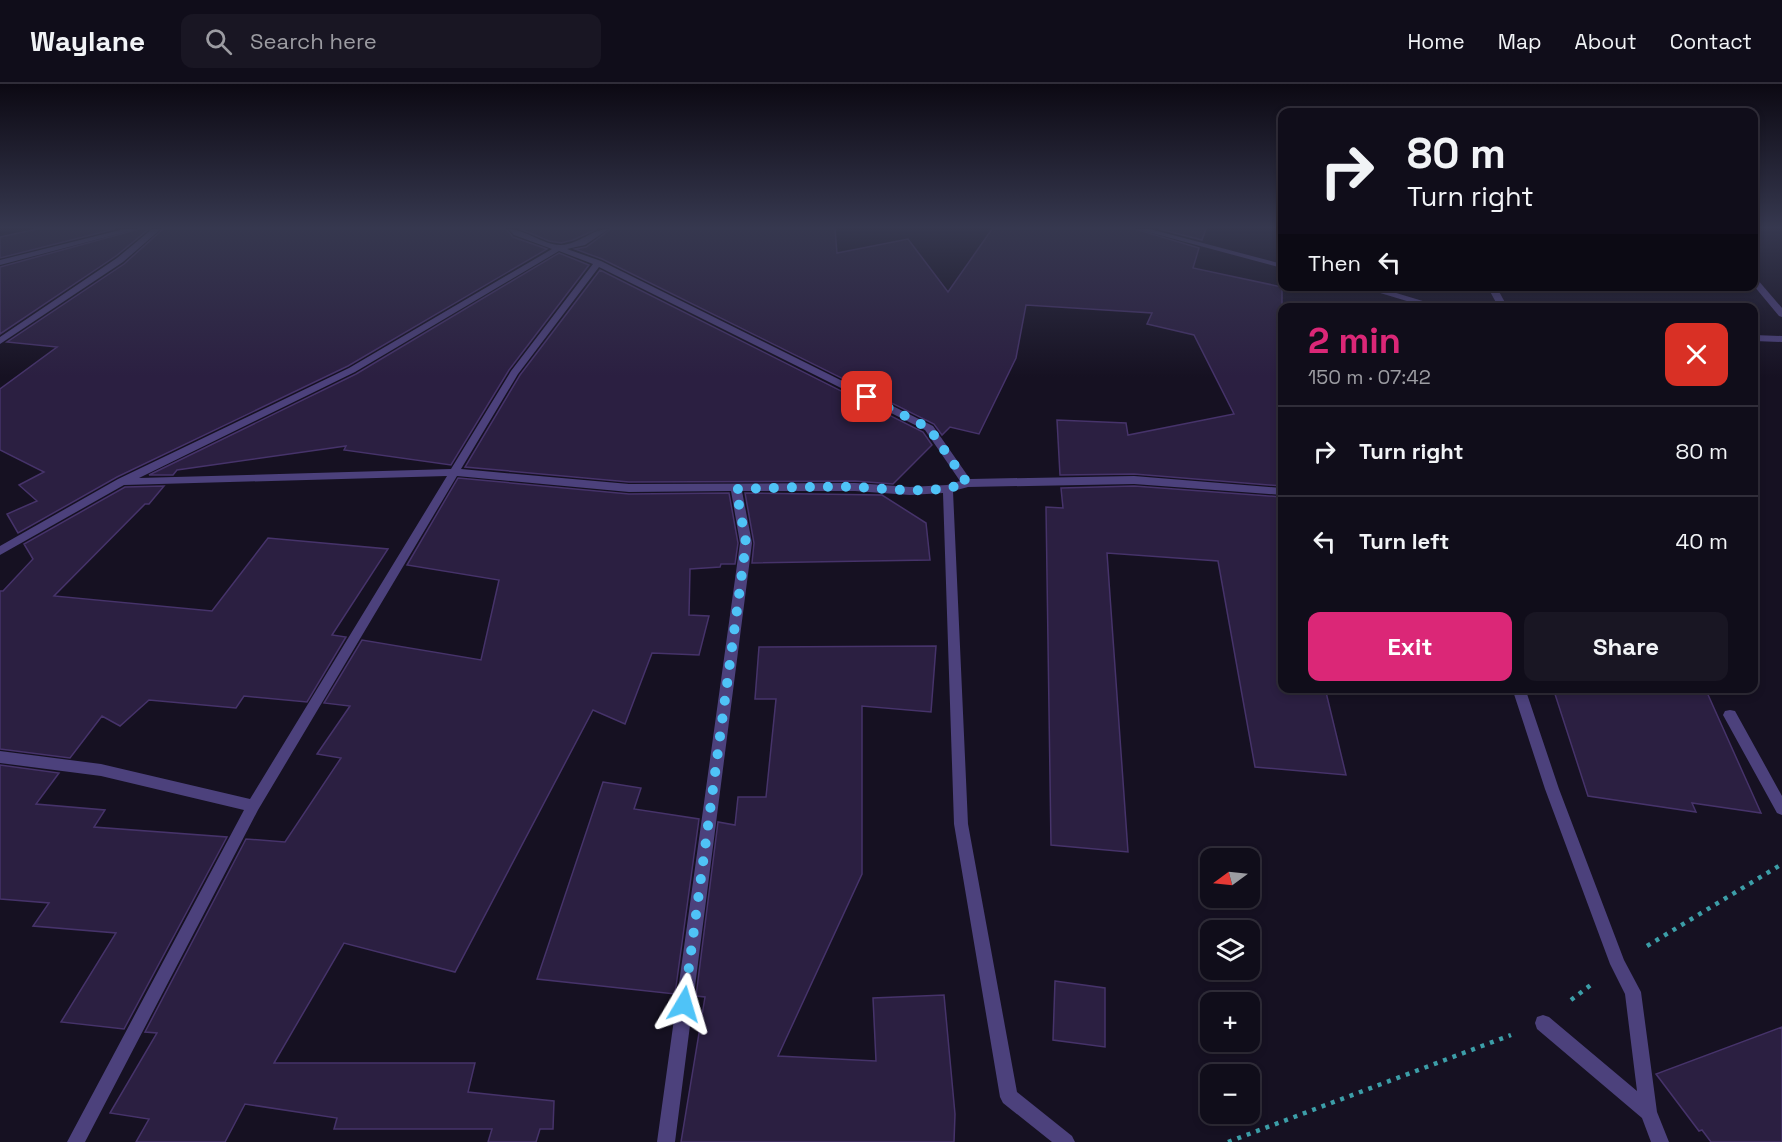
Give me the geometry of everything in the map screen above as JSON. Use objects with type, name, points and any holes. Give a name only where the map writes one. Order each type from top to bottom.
[{"type":"street","points":[[0,341],[93,278]]},
{"type":"street","points":[[0,551],[122,482],[352,370],[507,278]]},
{"type":"street","points":[[76,1142],[253,806],[514,373],[586,278]]},
{"type":"street","points":[[631,278],[929,428],[967,483]]},
{"type":"street","points":[[1758,286],[1782,315]]},
{"type":"street","points":[[1379,291],[1424,303]]},
{"type":"street","points":[[1758,338],[1782,339]]},
{"type":"street","points":[[122,482],[455,472],[629,488],[855,487],[910,491],[948,489],[967,483],[1134,480],[1278,491]]},
{"type":"street","points":[[666,1142],[746,543],[736,489]]},
{"type":"street","points":[[948,489],[961,824],[1009,1097],[1066,1142]]},
{"type":"street","points":[[1520,693],[1552,789],[1618,964],[1633,992],[1648,1112],[1660,1142]]},
{"type":"street","points":[[1730,715],[1782,809]]},
{"type":"street","points":[[0,757],[101,770],[253,806]]},
{"type":"street","points":[[1543,1023],[1648,1112]]},
{"type":"building","points":[[0,278],[83,278],[0,334]]},
{"type":"building","points":[[102,278],[497,278],[348,366],[117,477],[18,533],[7,514],[37,501],[19,485],[44,472],[0,450],[0,389],[57,347],[7,342]]},
{"type":"building","points":[[516,278],[579,278],[509,370],[451,465],[344,450],[346,446],[177,470],[173,475],[149,475],[356,374]]},
{"type":"building","points":[[594,278],[617,278],[923,432],[932,445],[893,484],[855,481],[629,482],[465,467],[520,375]]},
{"type":"building","points":[[641,278],[938,278],[948,292],[958,278],[1242,278],[1278,286],[1278,291],[1282,291],[1282,303],[1278,303],[1278,486],[1134,474],[1060,475],[1057,420],[1126,423],[1128,435],[1234,414],[1194,335],[1147,324],[1152,313],[1026,305],[1016,358],[979,434],[950,427],[942,435],[934,424]]},
{"type":"building","points":[[458,478],[629,494],[729,493],[738,543],[735,564],[690,569],[689,615],[709,616],[699,655],[652,653],[625,724],[593,710],[455,972],[344,943],[274,1063],[475,1063],[468,1092],[554,1101],[553,1129],[540,1129],[536,1142],[488,1142],[492,1129],[334,1129],[337,1118],[245,1104],[225,1142],[136,1142],[149,1119],[110,1113],[157,1033],[145,1032],[246,839],[285,842],[341,758],[317,754],[350,706],[324,703],[362,640],[481,660],[499,580],[407,565]]},
{"type":"building","points":[[164,486],[149,504],[145,504],[54,596],[212,611],[268,538],[388,549],[332,635],[346,637],[307,702],[244,696],[236,708],[149,700],[120,726],[102,716],[70,758],[0,749],[0,591],[3,591],[33,559],[24,544],[125,487]]},
{"type":"building","points":[[1134,486],[1278,497],[1278,693],[1326,693],[1346,775],[1255,767],[1218,561],[1107,553],[1128,852],[1051,845],[1046,507],[1063,508],[1061,488]]},
{"type":"building","points":[[745,493],[882,495],[926,523],[930,560],[752,563],[754,543]]},
{"type":"building","points":[[936,646],[931,712],[862,706],[862,874],[778,1056],[876,1061],[873,998],[944,995],[955,1114],[954,1142],[681,1142],[705,997],[696,996],[718,822],[735,825],[738,797],[766,797],[776,699],[755,699],[759,647]]},
{"type":"building","points":[[1555,693],[1707,693],[1761,813],[1692,803],[1696,812],[1588,796]]},
{"type":"building","points":[[0,765],[59,773],[36,804],[105,810],[94,827],[227,837],[124,1029],[61,1022],[116,933],[33,926],[49,903],[0,899]]},
{"type":"building","points":[[603,782],[641,788],[634,809],[699,819],[675,994],[537,979]]},
{"type":"building","points":[[1055,981],[1105,988],[1105,1047],[1053,1040]]},
{"type":"building","points":[[1782,1027],[1782,1142],[1711,1142],[1702,1130],[1699,1131],[1656,1074]]},
{"type":"route","points":[[684,1004],[746,543],[736,489],[855,487],[910,491],[948,489],[967,483],[929,428],[867,397]]}]
